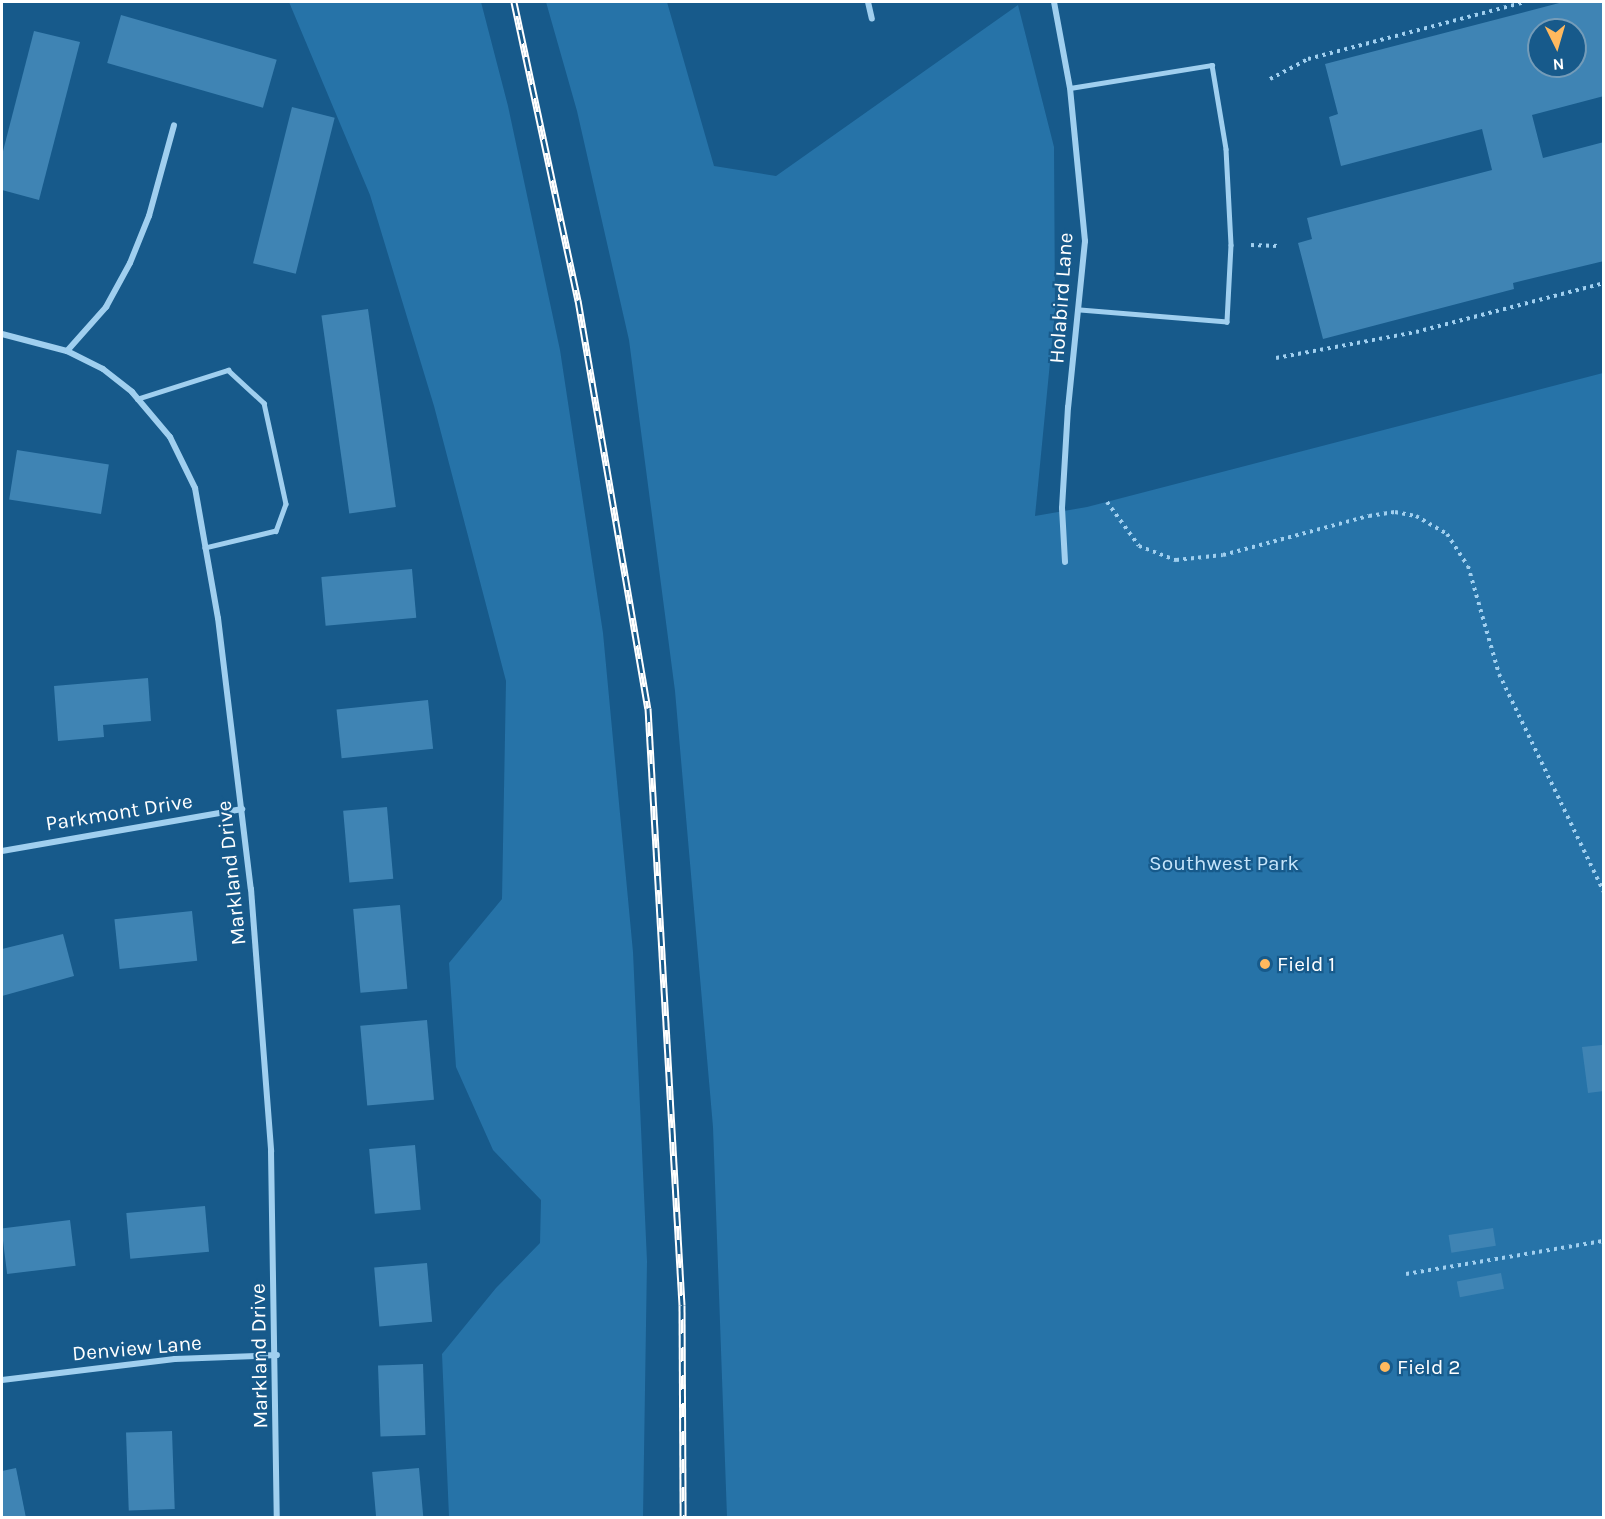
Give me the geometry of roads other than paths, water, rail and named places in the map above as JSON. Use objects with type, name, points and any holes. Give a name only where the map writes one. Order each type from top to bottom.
[{"type":"street","points":[[868,2],[872,19]]},
{"type":"street","name":"Holabird Lane","points":[[1054,2],[1070,88],[1085,241],[1065,452],[1062,508],[1065,562]]},
{"type":"street","points":[[67,351],[106,307],[130,263],[149,216],[174,125]]},
{"type":"street","name":"Markland Drive","points":[[2,334],[67,351],[103,369],[138,399],[170,437],[195,488],[242,809],[271,1151],[277,1355],[277,1518]]},
{"type":"street","name":"Parkmont Drive","points":[[2,851],[242,809]]},
{"type":"street","name":"Denview Lane","points":[[2,1380],[175,1359],[277,1355]]},
{"type":"lane","points":[[1070,88],[1212,65],[1226,149],[1231,245],[1227,322],[1080,310]]},
{"type":"lane","points":[[138,399],[228,369],[264,403],[286,504],[276,531],[205,548]]},
{"type":"railway","points":[[514,2],[578,300],[648,708],[682,1305],[683,1518]]},
{"type":"place","name":"Field 1","points":[[1265,964]]},
{"type":"place","name":"Field 2","points":[[1385,1367]]},
{"type":"park label","name":"Southwest Park","points":[[1224,863]]}]
